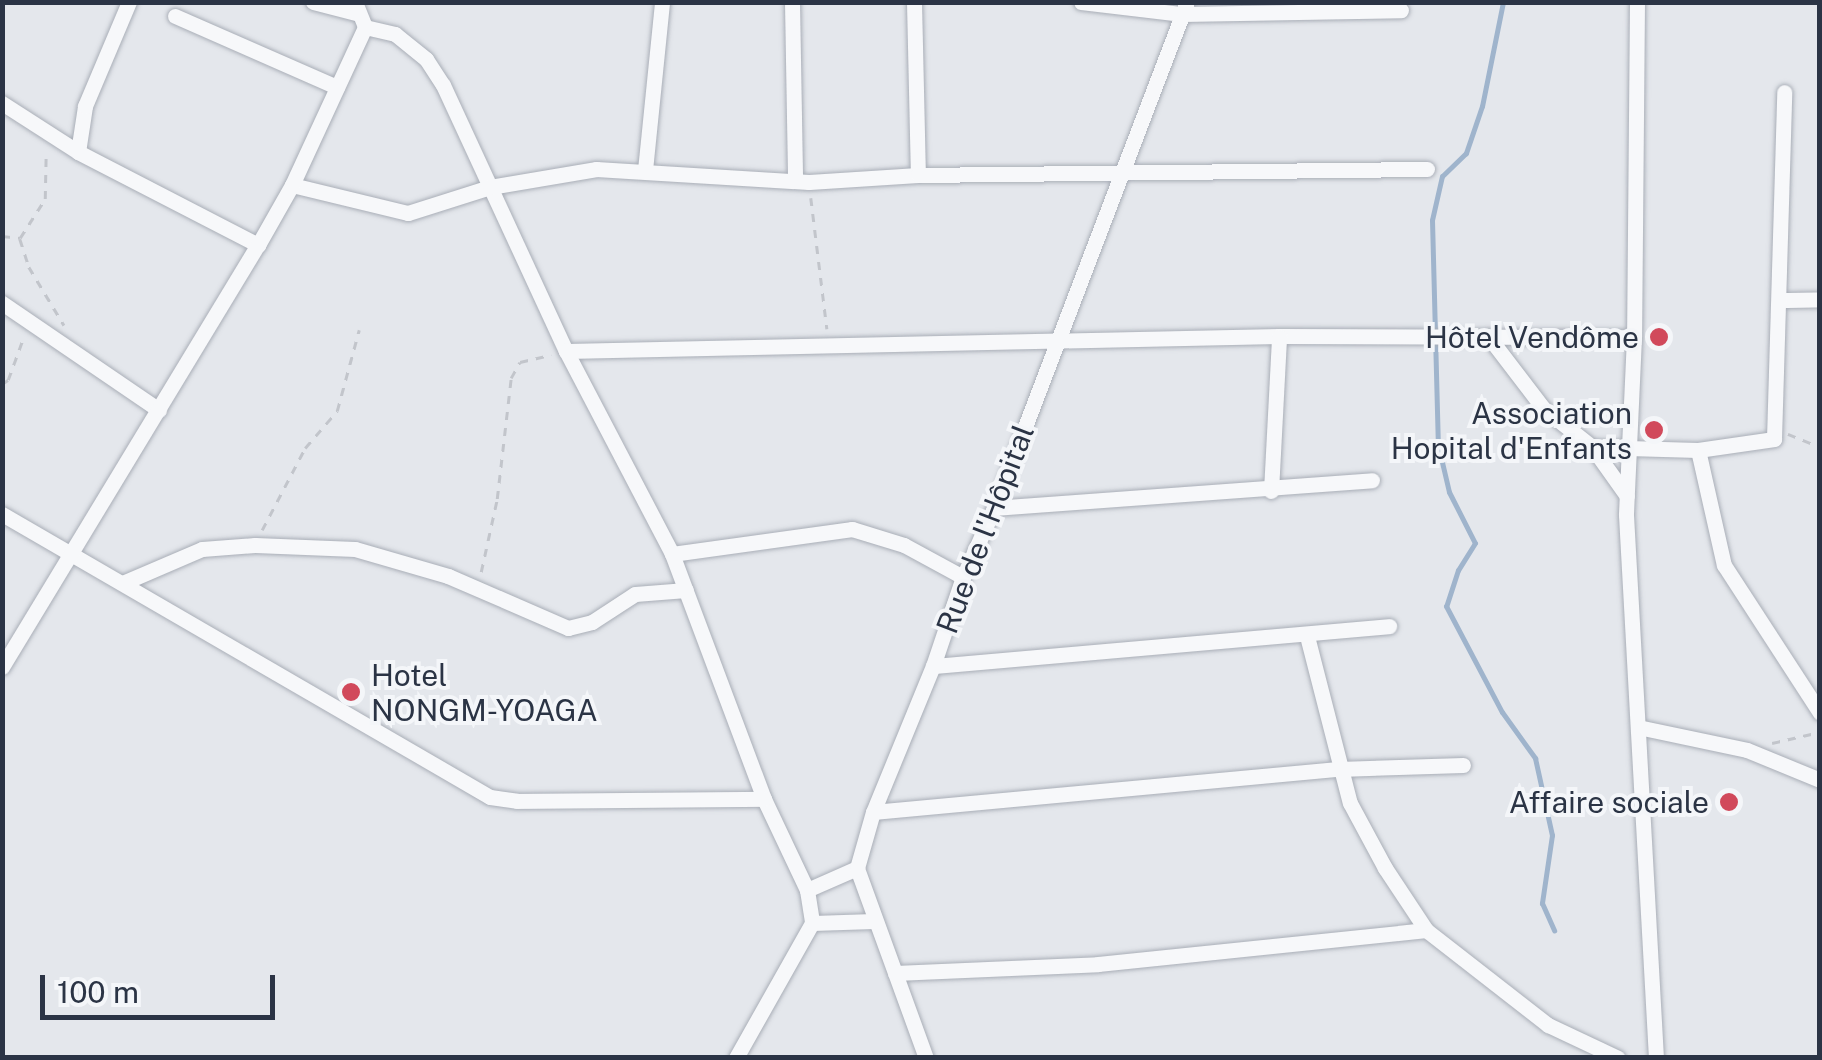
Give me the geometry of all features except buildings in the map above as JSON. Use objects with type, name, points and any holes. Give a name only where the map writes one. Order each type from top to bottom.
[{"type":"street","points":[[78,152],[86,106],[129,2]]},
{"type":"street","points":[[314,2],[359,14],[395,34],[426,59],[566,351],[672,554],[764,799],[807,890],[812,923],[736,1058]]},
{"type":"street","points":[[645,170],[662,2]]},
{"type":"street","points":[[792,2],[802,181]]},
{"type":"street","points":[[914,2],[918,175]]},
{"type":"street","points":[[1082,2],[1184,8],[1400,10]]},
{"type":"street","points":[[1637,2],[1634,336],[1627,496],[1656,1058]]},
{"type":"street","name":"Rue de l'Hôpital","points":[[857,868],[873,812],[933,666],[963,576],[994,508],[1184,8]]},
{"type":"street","points":[[2,667],[292,185],[337,87],[359,14]]},
{"type":"street","points":[[174,16],[337,87]]},
{"type":"street","points":[[1592,448],[1631,452],[1698,450],[1770,442],[1778,430],[1784,92]]},
{"type":"street","points":[[2,103],[78,152],[258,245]]},
{"type":"street","points":[[292,185],[408,213],[490,187],[596,169],[802,181],[918,175],[1427,169]]},
{"type":"street","points":[[1780,300],[1820,299]]},
{"type":"street","points":[[2,303],[76,350],[158,410]]},
{"type":"street","points":[[1271,491],[1280,336]]},
{"type":"street","points":[[1488,336],[1544,408],[1592,448],[1627,496]]},
{"type":"street","points":[[566,351],[828,342],[1634,336]]},
{"type":"street","points":[[1698,450],[1724,564],[1820,713]]},
{"type":"street","points":[[994,508],[1271,491],[1372,480]]},
{"type":"street","points":[[2,514],[490,797],[517,801],[764,799]]},
{"type":"street","points":[[672,554],[852,529],[904,545],[963,576]]},
{"type":"street","points":[[125,582],[185,553],[255,545],[355,549],[477,588],[568,628],[592,622],[634,594],[686,590]]},
{"type":"street","points":[[933,666],[1389,626]]},
{"type":"street","points":[[1308,636],[1338,770],[1358,823],[1426,930],[1548,1025],[1618,1058]]},
{"type":"street","points":[[1638,727],[1746,750],[1820,780]]},
{"type":"street","points":[[873,812],[1338,770],[1463,766]]},
{"type":"street","points":[[807,890],[857,868],[926,1058]]},
{"type":"street","points":[[812,923],[874,921]]},
{"type":"street","points":[[896,973],[1098,964],[1426,930]]},
{"type":"path","points":[[43,131],[48,170],[45,198],[20,238],[29,268],[56,306],[76,350]]},
{"type":"path","points":[[802,181],[826,292],[828,342]]},
{"type":"path","points":[[2,236],[20,238]]},
{"type":"path","points":[[2,384],[8,380],[22,338],[36,326]]},
{"type":"path","points":[[255,545],[305,448],[338,411],[358,330]]},
{"type":"path","points":[[477,588],[497,499],[510,378],[520,362],[566,351]]},
{"type":"path","points":[[1778,430],[1820,447]]},
{"type":"path","points":[[1746,750],[1820,732]]},
{"type":"waterway","points":[[1503,2],[1482,106],[1466,153],[1442,176],[1432,220],[1438,445],[1449,492],[1475,543],[1458,570],[1446,606],[1502,712],[1535,758],[1552,835],[1542,903],[1554,930]]},
{"type":"place","name":"Hôtel Vendôme","points":[[1659,337]]},
{"type":"place","name":"Association Hopital d'Enfants","points":[[1654,430]]},
{"type":"place","name":"Hotel NONGM-YOAGA","points":[[351,692]]},
{"type":"place","name":"Affaire sociale","points":[[1729,802]]}]
